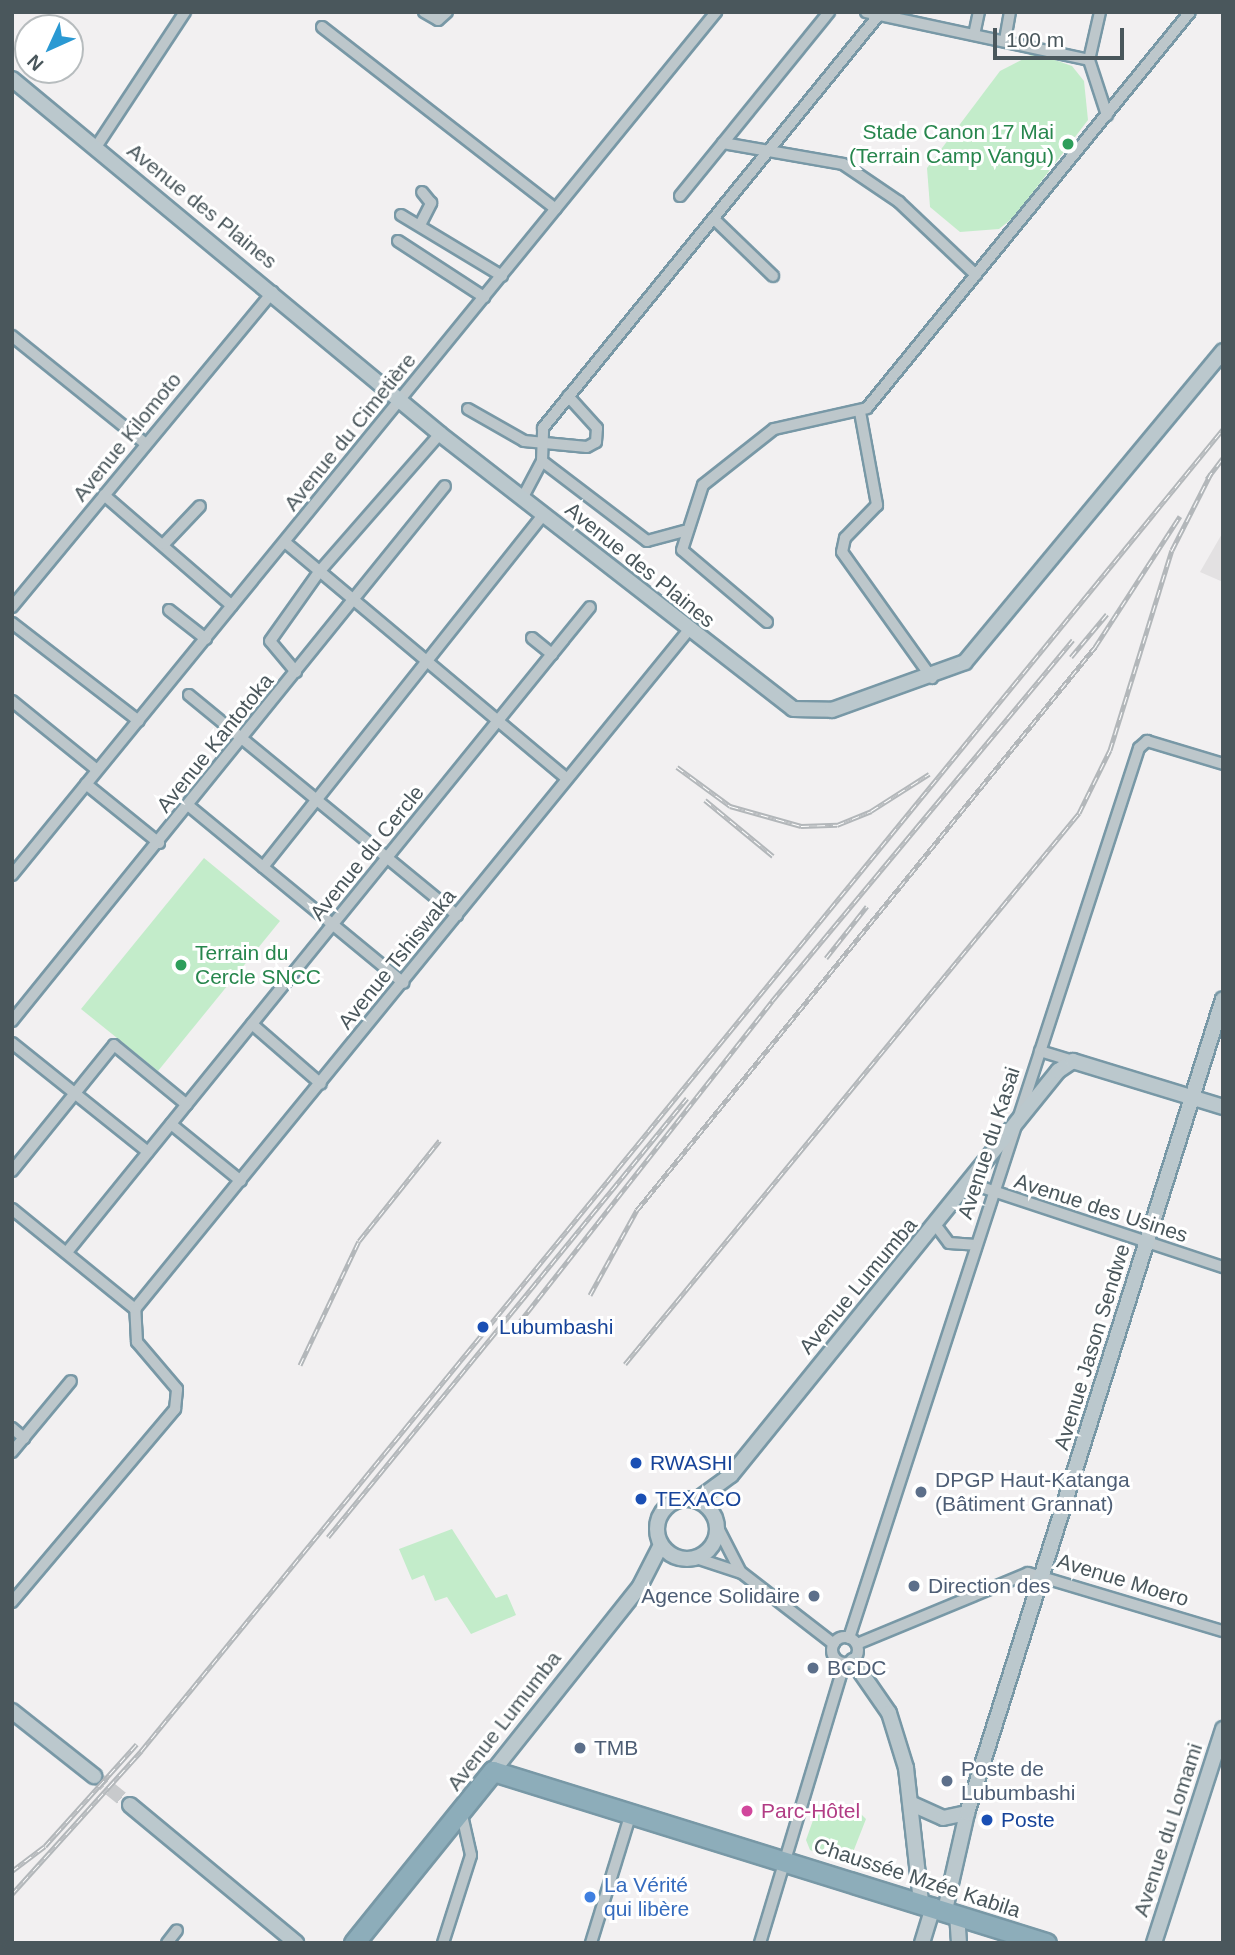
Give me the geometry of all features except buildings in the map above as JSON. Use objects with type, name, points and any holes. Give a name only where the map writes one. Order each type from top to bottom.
[{"type":"highway","name":"Avenue Lumumba","points":[[354,1943],[493,1771]]},
{"type":"highway","name":"Chaussée Mzée Kabila","points":[[493,1771],[1046,1943]]},
{"type":"highway","name":"Avenue Lumumba","points":[[368,1943],[374,1920]]},
{"type":"main road","name":"Avenue des Plaines","points":[[12,79],[273,292],[440,434],[523,497],[770,696],[803,711],[832,710],[932,678],[971,657],[1223,351]]},
{"type":"main road","name":"Avenue Jason Sendwe","points":[[922,1943],[939,1908],[1223,999]]},
{"type":"main road","points":[[1073,1061],[1223,1107]]},
{"type":"main road","name":"Avenue Lumumba","points":[[731,1475],[937,1227],[1013,1122],[1073,1061]]},
{"type":"main road","points":[[679,1558],[661,1545],[657,1524],[665,1508],[697,1500],[731,1475]]},
{"type":"main road","points":[[640,1586],[679,1558],[696,1558],[714,1544],[717,1523],[731,1475]]},
{"type":"main road","points":[[697,1500],[717,1523]]},
{"type":"main road","name":"Avenue Lumumba","points":[[493,1771],[640,1586],[661,1545]]},
{"type":"main road","points":[[849,1662],[889,1713],[939,1908],[959,1943]]},
{"type":"main road","points":[[12,1711],[94,1776]]},
{"type":"main road","name":"Avenue du Lomami","points":[[1154,1943],[1223,1729]]},
{"type":"main road","points":[[912,1804],[943,1818],[967,1813]]},
{"type":"main road","points":[[130,1805],[257,1914],[296,1943]]},
{"type":"main road","points":[[257,1914],[276,1943]]},
{"type":"street","points":[[96,147],[185,12]]},
{"type":"street","points":[[424,12],[438,20],[447,12]]},
{"type":"street","name":"Avenue du Cimetière","points":[[12,875],[286,543],[716,12]]},
{"type":"street","points":[[680,196],[829,12]]},
{"type":"street","points":[[866,12],[1089,60]]},
{"type":"street","points":[[974,34],[979,12]]},
{"type":"street","points":[[1006,40],[1010,12]]},
{"type":"street","points":[[1100,12],[1089,60],[1107,115]]},
{"type":"street","points":[[767,622],[685,555],[685,531],[703,485],[768,432],[860,412],[976,275],[1190,12]]},
{"type":"street","points":[[523,497],[542,461],[541,441],[568,396],[878,16]]},
{"type":"street","points":[[322,27],[556,209]]},
{"type":"street","points":[[723,142],[854,168],[976,275]]},
{"type":"street","points":[[420,225],[431,203],[422,192]]},
{"type":"street","points":[[401,215],[502,276]]},
{"type":"street","points":[[714,219],[773,276]]},
{"type":"street","points":[[398,242],[484,297]]},
{"type":"street","name":"Avenue Kilomoto","points":[[12,607],[273,292]]},
{"type":"street","points":[[12,336],[146,444]]},
{"type":"street","points":[[468,409],[513,437],[578,447],[596,442],[597,428],[568,396]]},
{"type":"street","points":[[860,412],[877,505],[845,538],[842,552],[932,678]]},
{"type":"street","points":[[296,672],[269,645],[319,572],[440,434]]},
{"type":"street","points":[[542,461],[647,541],[685,531]]},
{"type":"street","name":"Avenue Kantotoka","points":[[12,1021],[355,602],[446,486]]},
{"type":"street","points":[[104,495],[164,544],[232,606]]},
{"type":"street","points":[[164,544],[200,506]]},
{"type":"street","points":[[262,867],[428,664],[544,514]]},
{"type":"street","points":[[286,543],[566,778]]},
{"type":"street","name":"Avenue du Cercle","points":[[67,1252],[590,607]]},
{"type":"street","points":[[169,610],[206,639]]},
{"type":"street","points":[[12,623],[139,721]]},
{"type":"street","name":"Avenue Tshiswaka","points":[[135,1309],[404,983],[566,778],[688,631]]},
{"type":"street","points":[[532,638],[552,654]]},
{"type":"street","points":[[189,695],[457,915]]},
{"type":"street","points":[[12,701],[97,771]]},
{"type":"street","name":"Avenue du Kasai","points":[[760,1943],[849,1662],[853,1641],[1013,1122],[1041,1051],[1141,744],[1223,764]]},
{"type":"street","points":[[86,784],[159,843]]},
{"type":"street","points":[[189,806],[404,983]]},
{"type":"street","points":[[252,1024],[321,1084]]},
{"type":"street","points":[[12,1043],[148,1153]]},
{"type":"street","points":[[12,1171],[114,1045],[187,1105]]},
{"type":"street","points":[[1041,1051],[1073,1061]]},
{"type":"street","points":[[171,1124],[241,1181]]},
{"type":"street","name":"Avenue des Usines","points":[[970,1183],[991,1194],[1223,1267]]},
{"type":"street","points":[[12,1209],[135,1309],[137,1342],[177,1389],[175,1409],[12,1602]]},
{"type":"street","points":[[937,1227],[956,1247],[976,1245]]},
{"type":"street","points":[[12,1452],[71,1381]]},
{"type":"street","points":[[12,1428],[24,1438]]},
{"type":"street","points":[[717,1523],[742,1573]]},
{"type":"street","points":[[696,1558],[742,1573],[834,1644],[853,1641]]},
{"type":"street","name":"Avenue Moero","points":[[853,1641],[1009,1578],[1044,1575],[1223,1631]]},
{"type":"street","points":[[834,1644],[832,1654],[849,1662]]},
{"type":"street","points":[[443,1943],[471,1855],[461,1811]]},
{"type":"street","points":[[591,1943],[631,1813]]},
{"type":"street","points":[[167,1943],[177,1930]]},
{"type":"shaded area","points":[[1223,532],[1223,582],[1200,572]]},
{"type":"green space","points":[[1035,53],[1072,66],[1084,81],[1088,120],[1014,217],[999,229],[960,232],[930,207],[927,168],[1000,71]]},
{"type":"green space","name":"Terrain du Cercle SNCC","points":[[204,858],[280,921],[158,1071],[81,1009]]},
{"type":"green space","points":[[452,1529],[496,1598],[507,1594],[516,1615],[471,1634],[447,1597],[435,1601],[424,1575],[412,1580],[399,1549]]},
{"type":"green space","points":[[817,1809],[851,1820],[859,1812],[866,1819],[848,1865],[810,1850],[806,1840]]},
{"type":"tunnel","points":[[94,1776],[130,1805]]},
{"type":"railway","points":[[12,1894],[141,1751],[1223,429]]},
{"type":"railway","points":[[1207,479],[1223,458]]},
{"type":"railway","points":[[625,1364],[1079,813],[1110,750],[1172,550],[1211,473]]},
{"type":"railway","points":[[590,1295],[637,1210],[1095,647],[1180,516]]},
{"type":"railway","points":[[1071,657],[1107,614]]},
{"type":"railway","points":[[518,1324],[772,1001],[1073,640]]},
{"type":"railway","points":[[677,767],[730,806],[801,826],[837,825],[871,811],[929,774]]},
{"type":"railway","points":[[705,800],[773,856]]},
{"type":"railway","points":[[826,958],[867,906]]},
{"type":"railway","points":[[328,1537],[687,1098]]},
{"type":"railway","points":[[300,1365],[359,1241],[440,1140]]},
{"type":"railway","points":[[12,1871],[45,1846],[137,1744]]},
{"type":"place","name":"Stade Canon 17 Mai (Terrain Camp Vangu)","points":[[1068,144]]},
{"type":"place","name":"Terrain du Cercle SNCC","points":[[181,965]]},
{"type":"place","name":"Lubumbashi","points":[[483,1327]]},
{"type":"place","name":"RWASHI","points":[[636,1463]]},
{"type":"place","name":"DPGP Haut-Katanga (Bâtiment Grannat)","points":[[921,1492]]},
{"type":"place","name":"TEXACO","points":[[641,1499]]},
{"type":"place","name":"Direction des","points":[[914,1586]]},
{"type":"place","name":"Agence Solidaire","points":[[814,1596]]},
{"type":"place","name":"BCDC","points":[[813,1668]]},
{"type":"place","name":"TMB","points":[[580,1748]]},
{"type":"place","name":"Poste de Lubumbashi","points":[[947,1781]]},
{"type":"place","name":"Parc-Hôtel","points":[[747,1811]]},
{"type":"place","name":"Poste","points":[[987,1820]]},
{"type":"place","name":"La Vérité qui libère","points":[[590,1897]]}]
